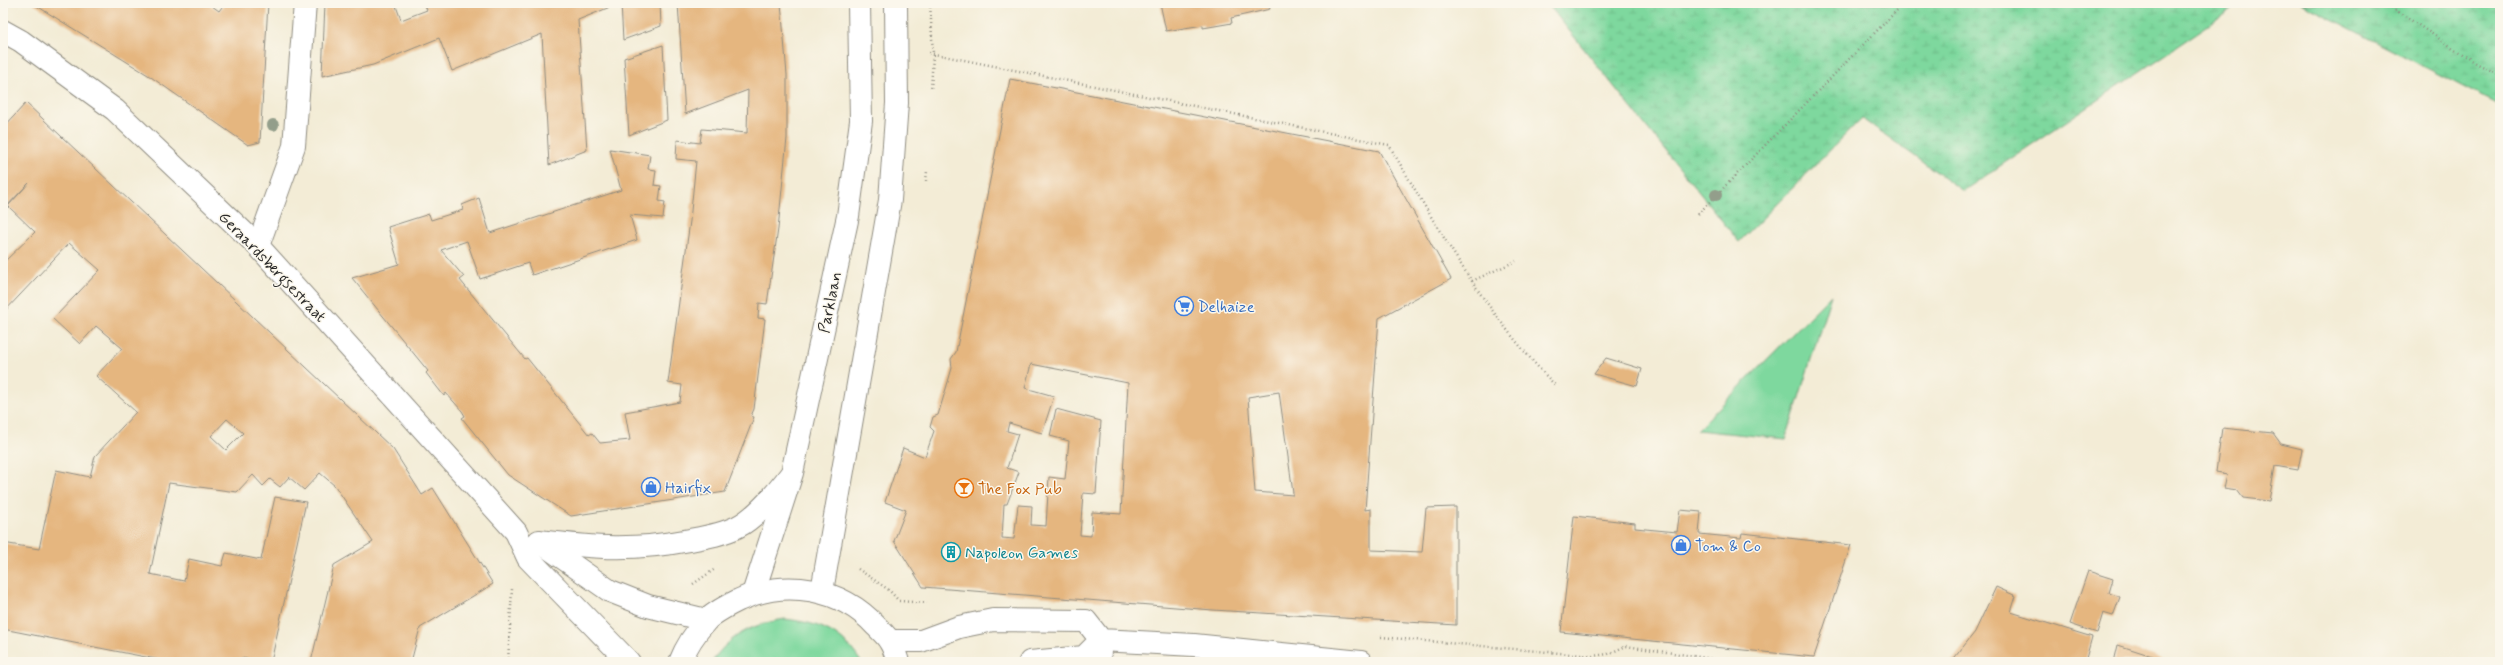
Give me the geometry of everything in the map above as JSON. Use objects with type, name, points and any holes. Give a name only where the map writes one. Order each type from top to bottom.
[{"type":"main road","points":[[258,246],[294,146],[305,3]]},
{"type":"main road","name":"Parklaan","points":[[753,594],[792,473],[848,216],[861,120],[859,3]]},
{"type":"main road","points":[[822,591],[890,200],[897,103],[896,3]]},
{"type":"main road","name":"Geraardsbergsestraat","points":[[3,31],[21,41],[115,110],[258,246],[516,532],[528,558],[629,662]]},
{"type":"main road","name":"Geraardsbergsestraat","points":[[539,541],[605,548],[637,548],[704,537],[738,527],[770,501],[792,473]]},
{"type":"main road","name":"Geraardsbergsestraat","points":[[516,532],[539,541],[610,591],[648,606],[706,620]]},
{"type":"main road","points":[[680,662],[687,646],[706,620],[731,604],[753,594],[791,587],[822,591],[846,602],[869,618],[890,641],[898,662]]},
{"type":"main road","points":[[890,641],[921,642],[975,623],[1012,619],[1086,621],[1101,640],[1098,662]]},
{"type":"main road","points":[[1030,662],[1084,657],[1101,640],[1194,645],[1361,662]]},
{"type":"path","points":[[1698,214],[1904,3]]},
{"type":"path","points":[[2385,3],[2476,63],[2500,75]]},
{"type":"path","points":[[897,47],[1389,145],[1457,260],[1532,362],[1556,386]]},
{"type":"path","points":[[1472,281],[1516,261]]},
{"type":"path","points":[[508,662],[512,587]]},
{"type":"path","points":[[1374,636],[1593,656],[1608,654],[1626,646],[1733,662]]},
{"type":"green space","points":[[1547,3],[2241,3],[1963,191],[1862,118],[1739,242]]},
{"type":"green space","points":[[2301,3],[2500,3],[2500,106]]},
{"type":"green space","points":[[1831,295],[1786,439],[1697,430]]},
{"type":"green space","points":[[785,619],[819,626],[838,636],[854,652],[861,662],[712,662],[719,652],[735,637],[753,627]]},
{"type":"building","points":[[32,3],[208,3],[219,11],[225,3],[268,3],[260,142],[248,145],[148,75]]},
{"type":"building","points":[[325,3],[395,3],[401,20],[427,10],[424,3],[609,3],[610,7],[578,20],[587,150],[549,165],[542,34],[452,71],[439,38],[373,65],[322,76]]},
{"type":"building","points":[[621,3],[660,3],[661,26],[623,40]]},
{"type":"building","points":[[678,3],[781,3],[787,75],[787,138],[778,229],[767,304],[759,303],[758,318],[765,319],[754,409],[751,416],[754,417],[725,492],[571,516],[508,475],[462,418],[465,416],[462,411],[446,393],[444,396],[426,373],[428,371],[352,278],[399,264],[388,227],[429,214],[431,220],[463,210],[462,205],[479,198],[490,233],[621,190],[610,149],[650,155],[648,169],[656,170],[654,185],[661,186],[659,201],[665,202],[663,218],[630,215],[637,240],[532,275],[528,263],[480,279],[467,241],[441,250],[464,277],[460,280],[525,359],[527,358],[589,435],[592,433],[600,443],[630,440],[625,412],[680,402],[682,385],[668,383],[690,221],[696,161],[676,159],[677,140],[700,143],[702,129],[747,133],[748,90],[685,114]]},
{"type":"building","points":[[1160,3],[1268,3],[1270,9],[1231,18],[1232,23],[1203,28],[1203,25],[1166,31]]},
{"type":"building","points":[[663,45],[667,120],[629,135],[624,58]]},
{"type":"building","points":[[1010,79],[1379,151],[1451,279],[1379,318],[1365,510],[1371,509],[1371,550],[1422,552],[1426,508],[1456,507],[1456,625],[1213,610],[923,587],[894,541],[906,510],[885,502],[903,448],[925,457],[934,431],[930,427],[933,417],[938,415],[952,368],[951,359],[956,352]],"holes":[[[1031,364],[1128,383],[1121,514],[1092,512],[1091,536],[1080,535],[1083,493],[1096,494],[1101,421],[1056,409],[1050,436],[1069,441],[1065,479],[1049,477],[1046,526],[1031,525],[1032,506],[1018,505],[1014,539],[1002,538],[1004,504],[1007,504],[1019,472],[1007,468],[1018,434],[1007,431],[1009,423],[1042,433],[1054,396],[1025,388]],[[1279,392],[1293,493],[1293,495],[1255,492],[1248,397]]]},
{"type":"building","points":[[26,103],[393,449],[422,495],[433,488],[493,584],[420,628],[411,662],[311,662],[334,565],[373,542],[335,486],[320,473],[304,490],[289,477],[280,487],[270,479],[263,486],[253,475],[237,492],[169,483],[150,574],[184,581],[189,559],[222,566],[226,553],[261,560],[275,497],[306,502],[271,662],[241,658],[241,662],[171,662],[3,629],[3,543],[39,549],[56,470],[90,477],[95,456],[136,412],[96,376],[122,348],[96,326],[80,344],[53,319],[100,270],[69,243],[3,313],[3,263],[35,232],[8,206],[29,183],[3,210],[3,128]],"holes":[[[227,419],[243,433],[226,450],[211,436]]]},
{"type":"building","points":[[1606,358],[1642,369],[1637,386],[1594,374]]},
{"type":"building","points":[[2222,428],[2273,433],[2281,444],[2302,449],[2298,470],[2275,466],[2269,501],[2243,498],[2237,490],[2224,488],[2227,474],[2216,472]]},
{"type":"building","points":[[1680,510],[1701,512],[1699,534],[1741,538],[1742,533],[1851,545],[1814,657],[1561,632],[1574,516],[1635,523],[1635,528],[1677,532]]},
{"type":"building","points":[[2088,571],[2113,579],[2109,593],[2120,597],[2113,616],[2103,613],[2097,633],[2070,624]]},
{"type":"building","points":[[1996,587],[2016,596],[2011,612],[2092,637],[2085,662],[1951,662],[1975,632]]},
{"type":"building","points":[[2118,645],[2171,662],[2114,662]]},
{"type":"place","name":"Delhaize","points":[[1184,306]]},
{"type":"place","name":"Hairfix","points":[[651,487]]},
{"type":"place","name":"The Fox Pub","points":[[964,488]]},
{"type":"place","name":"Tom & Co","points":[[1681,545]]},
{"type":"place","name":"Napoleon Games","points":[[951,552]]}]
